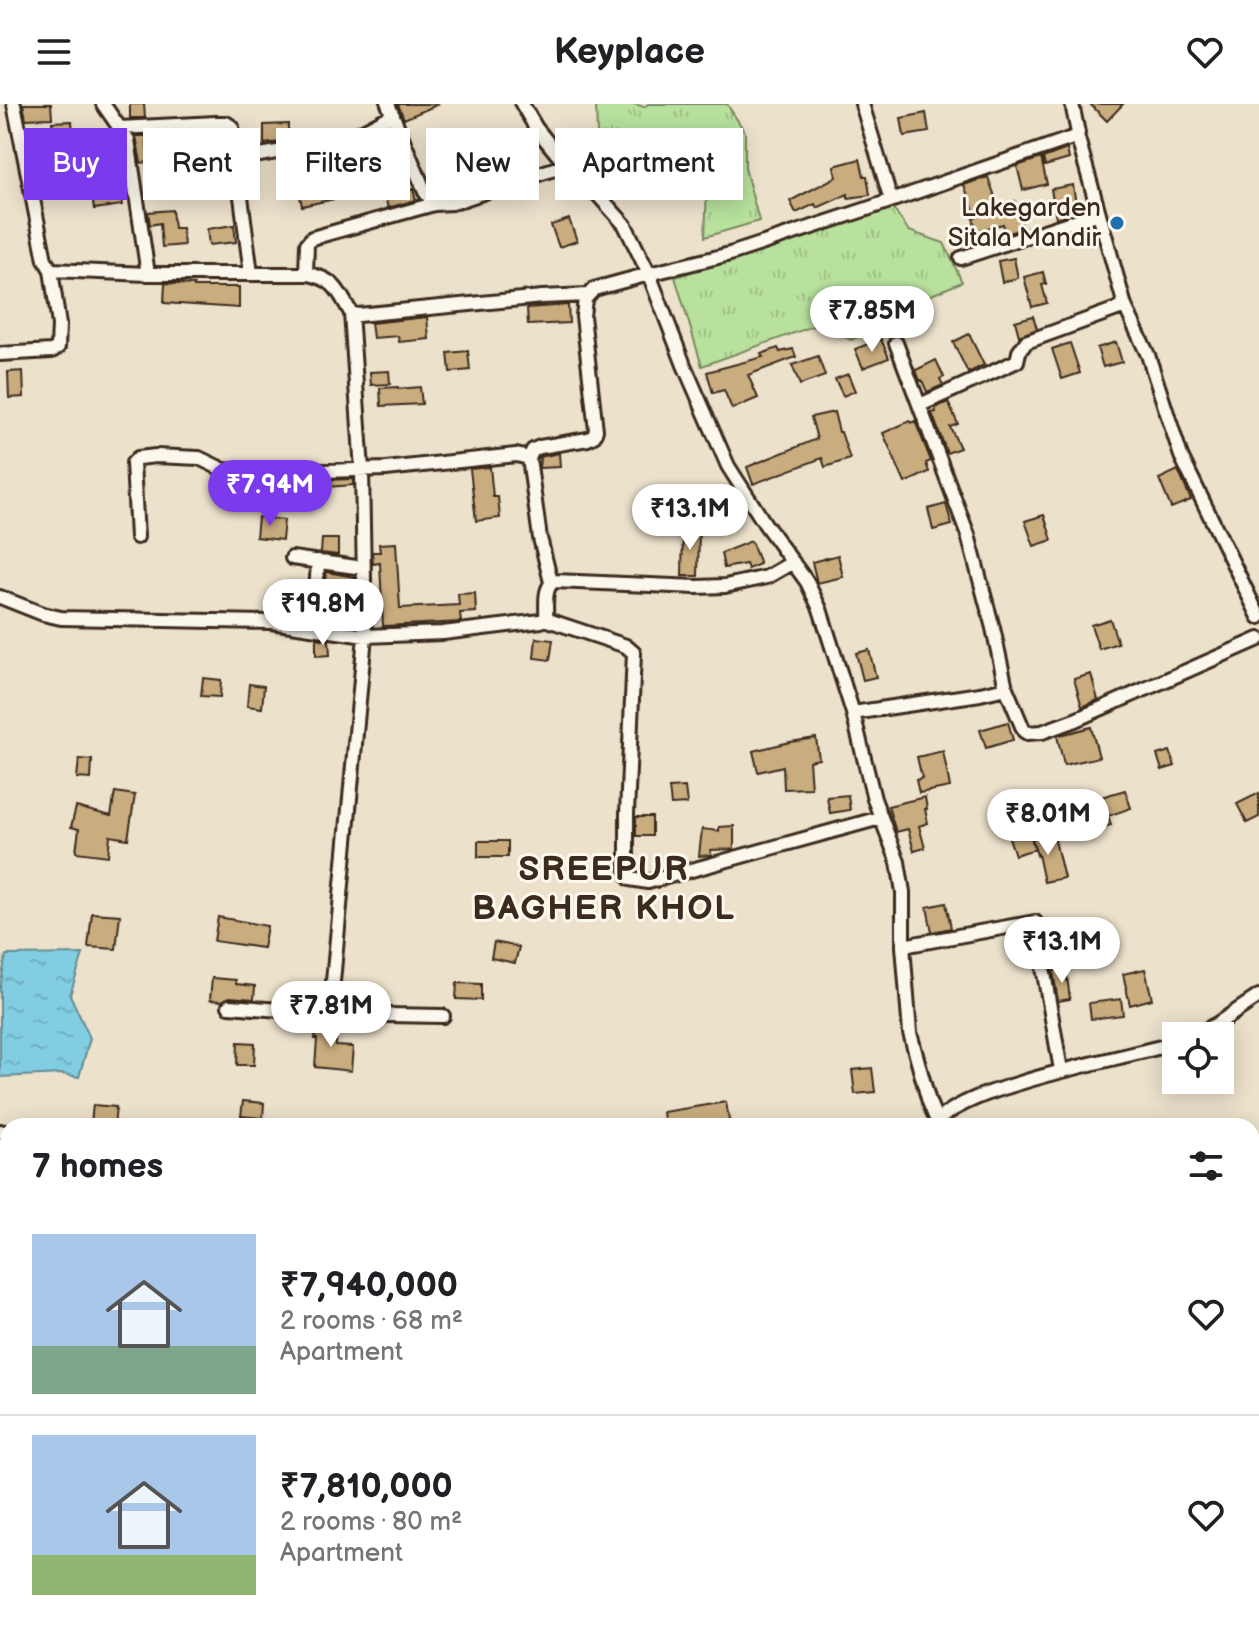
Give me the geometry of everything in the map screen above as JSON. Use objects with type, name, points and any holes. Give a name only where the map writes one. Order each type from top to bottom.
[{"type":"street","points":[[0,354],[52,351],[58,347],[59,325],[51,270],[45,260],[14,104]]},
{"type":"street","points":[[103,104],[120,128],[226,123],[232,128]]},
{"type":"street","points":[[522,104],[555,151]]},
{"type":"street","points":[[862,104],[891,200]]},
{"type":"street","points":[[1072,104],[1077,135],[1125,306],[1148,355],[1181,456],[1259,617]]},
{"type":"street","points":[[260,155],[346,140],[390,110],[425,192],[434,204]]},
{"type":"street","points":[[545,619],[547,590],[551,582],[540,538],[529,458],[533,450],[540,447],[588,439],[595,434],[583,316],[587,295],[594,289],[730,254],[1077,135]]},
{"type":"street","points":[[127,138],[148,274]]},
{"type":"street","points":[[306,274],[307,244],[312,238],[434,204],[452,203],[555,169]]},
{"type":"street","points":[[242,200],[251,274]]},
{"type":"street","points":[[603,200],[625,225],[649,274],[720,450],[765,524],[807,582],[820,609],[853,713],[868,778],[901,879],[910,1033],[935,1118]]},
{"type":"street","points":[[961,258],[1099,213]]},
{"type":"street","points":[[51,270],[148,274],[306,274],[322,277],[335,285],[351,313],[362,470],[365,636],[330,1014]]},
{"type":"street","points":[[351,313],[386,314],[587,295]]},
{"type":"street","points":[[920,405],[1017,361],[1026,342],[1125,306]]},
{"type":"street","points":[[896,343],[957,500],[972,547],[1006,688],[1024,731],[1042,732],[1075,720],[1259,639]]},
{"type":"street","points":[[137,537],[133,463],[138,458],[199,458],[234,472],[264,473],[362,470],[516,455],[529,458]]},
{"type":"street","points":[[292,558],[363,568]]},
{"type":"street","points":[[314,627],[318,561]]},
{"type":"street","points":[[551,582],[697,587],[740,585],[767,577],[793,562]]},
{"type":"street","points":[[0,597],[61,618],[271,622],[365,636],[443,633],[537,623],[545,619],[626,646],[634,653],[627,814],[627,870],[630,879],[648,882],[880,818]]},
{"type":"street","points":[[853,713],[1006,688]]},
{"type":"street","points":[[903,946],[1035,922],[1061,1070]]},
{"type":"street","points":[[1220,1022],[1259,996]]},
{"type":"street","points":[[229,1006],[330,1014],[443,1016]]},
{"type":"street","points":[[942,1118],[973,1099],[1061,1070],[1162,1046]]},
{"type":"green space","points":[[596,104],[635,104],[644,107],[648,104],[727,104],[742,128],[597,128]]},
{"type":"green space","points":[[743,129],[745,168],[759,221],[705,237],[706,200],[743,200]]},
{"type":"green space","points":[[892,207],[909,231],[944,243],[962,282],[891,312],[888,324],[851,340],[819,324],[702,366],[675,277]]},
{"type":"water","points":[[83,954],[70,995],[90,1038],[79,1077],[63,1074],[0,1077],[0,986],[6,955]]},
{"type":"building","points":[[23,104],[51,104],[52,118],[26,119]]},
{"type":"building","points":[[130,104],[144,104],[145,118],[130,118]]},
{"type":"building","points":[[398,104],[439,104],[404,119]]},
{"type":"building","points":[[1090,104],[1123,104],[1107,121]]},
{"type":"building","points":[[926,113],[929,132],[904,136],[901,118]]},
{"type":"building","points":[[72,121],[73,128],[52,128],[52,122]]},
{"type":"building","points":[[288,124],[288,128],[276,128],[276,142],[264,144],[264,125]]},
{"type":"building","points":[[136,136],[143,136],[141,163]]},
{"type":"building","points":[[1067,149],[1069,159],[1045,166],[1043,158]]},
{"type":"building","points":[[1041,158],[1047,184],[1023,190],[1017,166]]},
{"type":"building","points":[[860,159],[870,195],[848,198],[848,194],[817,208],[815,204],[796,213],[790,201],[836,177],[834,166]]},
{"type":"building","points":[[988,177],[998,205],[1015,201],[1023,228],[1006,234],[1003,224],[976,231],[973,218],[976,217],[964,185]]},
{"type":"building","points":[[1073,185],[1077,211],[1056,218],[1051,189]]},
{"type":"building","points":[[413,189],[416,200],[388,208],[386,200],[410,200],[410,190]]},
{"type":"building","points":[[93,200],[121,200],[122,205],[94,209]]},
{"type":"building","points":[[301,200],[330,200],[302,206]]},
{"type":"building","points":[[172,210],[174,228],[182,228],[184,245],[162,247],[160,223],[150,225],[148,212]]},
{"type":"building","points":[[569,219],[577,241],[559,247],[551,225]]},
{"type":"building","points":[[234,225],[236,242],[209,245],[207,229]]},
{"type":"building","points":[[1014,258],[1018,278],[1002,282],[998,261]]},
{"type":"building","points":[[1043,272],[1046,284],[1042,285],[1047,303],[1032,307],[1024,277]]},
{"type":"building","points":[[165,283],[194,287],[239,287],[239,308],[164,303]]},
{"type":"building","points":[[568,305],[569,323],[528,325],[527,308]]},
{"type":"building","points":[[1033,316],[1037,329],[1019,336],[1015,321]]},
{"type":"building","points":[[427,317],[429,339],[399,342],[398,336],[373,338],[371,323]]},
{"type":"building","points":[[969,334],[984,365],[968,373],[953,342]]},
{"type":"building","points":[[881,339],[889,358],[863,368],[855,349]]},
{"type":"building","points":[[1116,342],[1122,362],[1103,367],[1097,348]]},
{"type":"building","points":[[1070,343],[1080,373],[1062,379],[1052,349]]},
{"type":"building","points":[[778,348],[780,352],[793,349],[796,357],[748,375],[758,398],[732,409],[724,390],[713,393],[707,372],[763,357],[761,354]]},
{"type":"building","points":[[468,351],[470,370],[450,372],[448,353]]},
{"type":"building","points":[[818,356],[825,376],[800,385],[792,365]]},
{"type":"building","points":[[936,360],[944,377],[940,379],[943,385],[927,392],[916,370]]},
{"type":"building","points":[[23,371],[24,397],[9,398],[8,372]]},
{"type":"building","points":[[389,371],[390,384],[371,385],[370,372]]},
{"type":"building","points":[[848,374],[855,391],[843,396],[835,379]]},
{"type":"building","points":[[420,387],[422,404],[381,406],[380,388]]},
{"type":"building","points":[[948,402],[958,424],[950,427],[960,448],[947,453],[932,413],[936,412],[935,408]]},
{"type":"building","points":[[834,412],[850,459],[825,467],[822,458],[753,484],[747,467],[817,439],[811,417]]},
{"type":"building","points":[[915,421],[931,461],[926,463],[929,472],[905,483],[883,433]]},
{"type":"building","points":[[559,453],[560,467],[539,468],[540,457]]},
{"type":"building","points":[[490,467],[493,497],[498,497],[500,518],[476,521],[470,469]]},
{"type":"building","points":[[1178,470],[1191,500],[1171,508],[1159,479]]},
{"type":"building","points":[[353,479],[353,485],[327,487],[326,480]]},
{"type":"building","points":[[946,504],[952,525],[933,530],[928,509]]},
{"type":"building","points":[[1044,515],[1052,540],[1034,546],[1025,521]]},
{"type":"building","points":[[258,517],[284,520],[282,540],[256,537]]},
{"type":"building","points":[[683,529],[699,529],[698,576],[682,576]]},
{"type":"building","points":[[322,539],[338,539],[338,555],[321,553]]},
{"type":"building","points":[[751,541],[760,564],[748,569],[746,564],[724,568],[721,553]]},
{"type":"building","points":[[396,543],[400,608],[459,605],[458,594],[475,593],[476,612],[460,613],[461,622],[383,626],[380,563],[373,564],[372,552],[380,552],[379,544]]},
{"type":"building","points":[[838,555],[843,577],[817,583],[812,562]]},
{"type":"building","points":[[326,572],[355,577],[353,589],[326,586]]},
{"type":"building","points":[[1110,619],[1118,643],[1099,649],[1091,625]]},
{"type":"building","points":[[316,638],[329,640],[330,655],[316,656]]},
{"type":"building","points":[[536,638],[553,640],[550,660],[534,658]]},
{"type":"building","points":[[869,650],[876,677],[863,680],[856,653]]},
{"type":"building","points":[[1091,674],[1098,700],[1082,707],[1074,679]]},
{"type":"building","points":[[203,678],[221,680],[220,697],[201,696]]},
{"type":"building","points":[[249,684],[264,686],[262,708],[247,706]]},
{"type":"building","points":[[1008,722],[1013,740],[986,748],[980,730]]},
{"type":"building","points":[[1091,727],[1099,757],[1064,765],[1057,736]]},
{"type":"building","points":[[816,738],[819,759],[809,761],[811,788],[784,789],[783,766],[758,772],[753,751]]},
{"type":"building","points":[[943,751],[950,787],[919,793],[916,780],[922,778],[917,757]]},
{"type":"building","points":[[1170,751],[1175,766],[1162,770],[1157,755]]},
{"type":"building","points":[[79,759],[92,760],[91,779],[77,778]]},
{"type":"building","points":[[685,787],[687,804],[671,805],[669,788]]},
{"type":"building","points":[[1125,790],[1131,808],[1108,816],[1111,825],[1099,828],[1091,800]]},
{"type":"building","points":[[115,792],[135,795],[128,839],[110,836],[108,856],[76,852],[79,829],[71,827],[76,807],[111,816]]},
{"type":"building","points":[[1259,793],[1259,817],[1247,823],[1237,804]]},
{"type":"building","points":[[848,795],[850,810],[830,813],[827,797]]},
{"type":"building","points":[[925,797],[928,823],[919,826],[925,848],[914,851],[908,829],[896,832],[888,806]]},
{"type":"building","points":[[636,817],[652,817],[652,836],[636,836]]},
{"type":"building","points":[[1027,825],[1035,849],[1015,855],[1007,832]]},
{"type":"building","points":[[734,826],[734,849],[711,850],[711,855],[699,856],[702,829],[719,831],[719,827]]},
{"type":"building","points":[[1053,832],[1064,878],[1044,882],[1032,838]]},
{"type":"building","points":[[478,841],[508,841],[508,857],[478,857]]},
{"type":"building","points":[[946,903],[951,928],[932,932],[927,907]]},
{"type":"building","points":[[92,913],[120,915],[116,949],[88,947]]},
{"type":"building","points":[[218,917],[267,926],[263,948],[214,941]]},
{"type":"building","points":[[494,942],[519,947],[515,963],[491,958]]},
{"type":"building","points":[[1066,969],[1070,999],[1058,1001],[1053,971]]},
{"type":"building","points":[[1145,969],[1152,999],[1130,1005],[1123,974]]},
{"type":"building","points":[[212,978],[236,980],[236,984],[255,986],[254,999],[230,997],[222,1001],[210,1000]]},
{"type":"building","points":[[457,983],[481,984],[481,1000],[456,999]]},
{"type":"building","points":[[1121,999],[1123,1015],[1091,1019],[1089,1003]]},
{"type":"building","points":[[316,1022],[337,1023],[336,1046],[353,1047],[351,1071],[315,1067]]},
{"type":"building","points":[[238,1042],[255,1043],[254,1065],[237,1065]]},
{"type":"building","points":[[872,1068],[875,1092],[855,1094],[852,1070]]},
{"type":"building","points":[[243,1101],[264,1103],[263,1118],[241,1116]]},
{"type":"building","points":[[726,1102],[729,1118],[664,1118],[663,1112]]},
{"type":"building","points":[[93,1105],[116,1107],[115,1118],[92,1118]]},
{"type":"place","name":"Lakegarden Sitala Mandir","points":[[1117,223]]},
{"type":"district","name":"SREEPUR BAGHER KHOL","points":[[604,888]]}]
